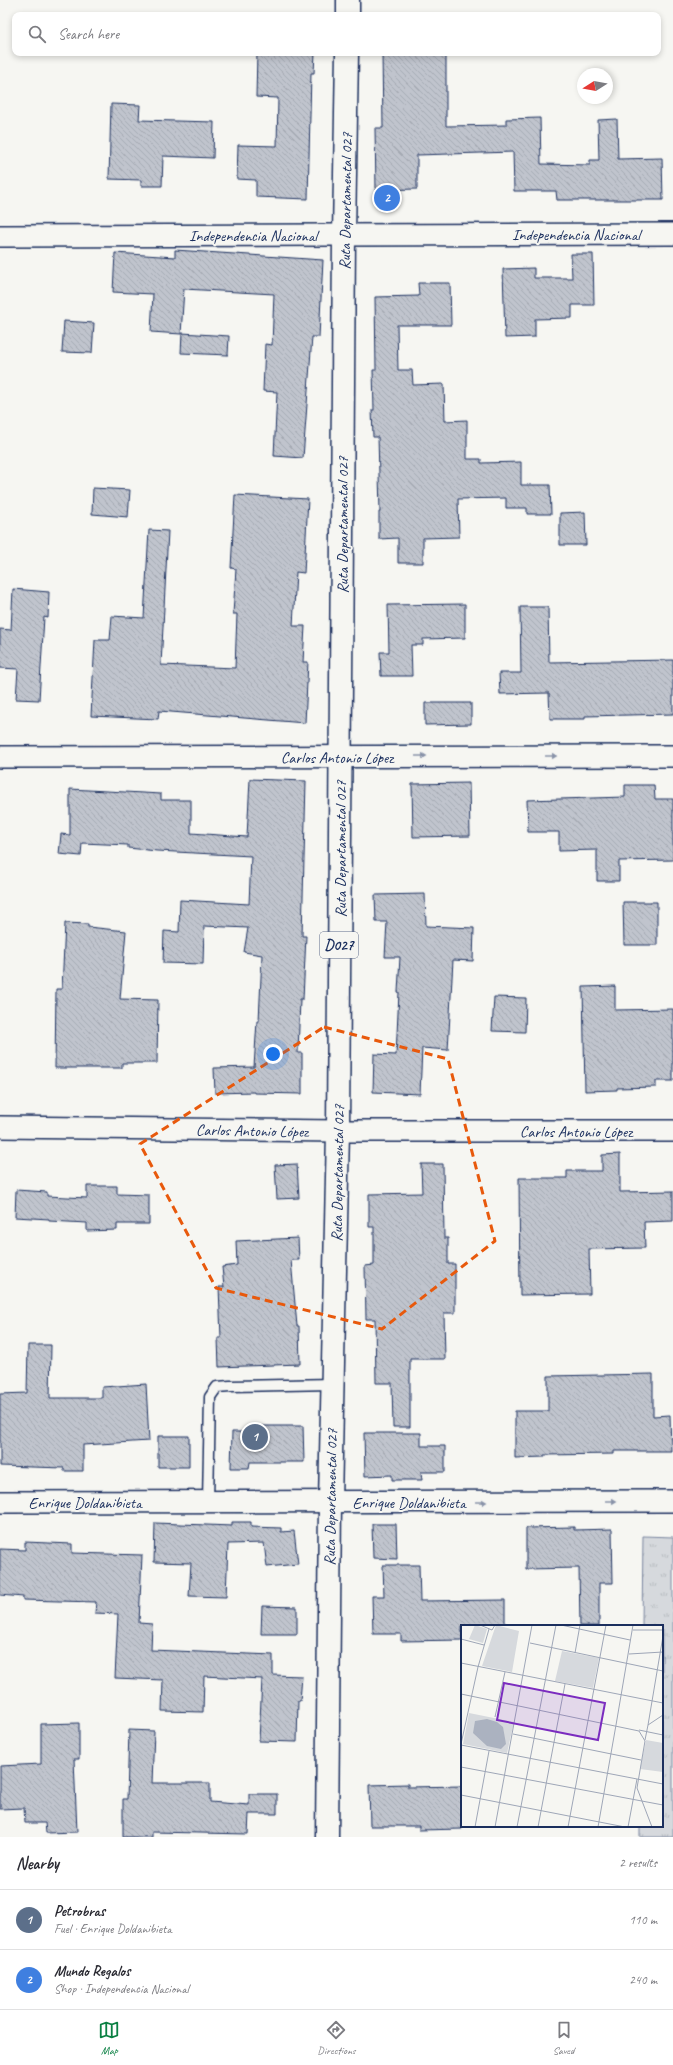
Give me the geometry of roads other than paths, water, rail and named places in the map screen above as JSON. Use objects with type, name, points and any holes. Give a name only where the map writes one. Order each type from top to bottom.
[{"type":"main road","points":[[348,0],[348,12]]},
{"type":"main road","name":"Ruta Departamental 027","points":[[327,1837],[330,1502],[338,1131],[344,235],[347,56]]},
{"type":"street","name":"Independencia Nacional","points":[[0,236],[673,234]]},
{"type":"street","name":"Carlos Antonio López","points":[[0,757],[673,756]]},
{"type":"street","name":"Carlos Antonio López","points":[[0,1127],[338,1131],[673,1131]]},
{"type":"street","name":"Enrique Doldanibieta","points":[[0,1502],[673,1501]]},
{"type":"lane","points":[[208,1502],[210,1397],[217,1387],[332,1384]]},
{"type":"place","name":"Mundo Regalos","points":[[387,198]]},
{"type":"place","name":"Petrobras","points":[[255,1437]]}]
